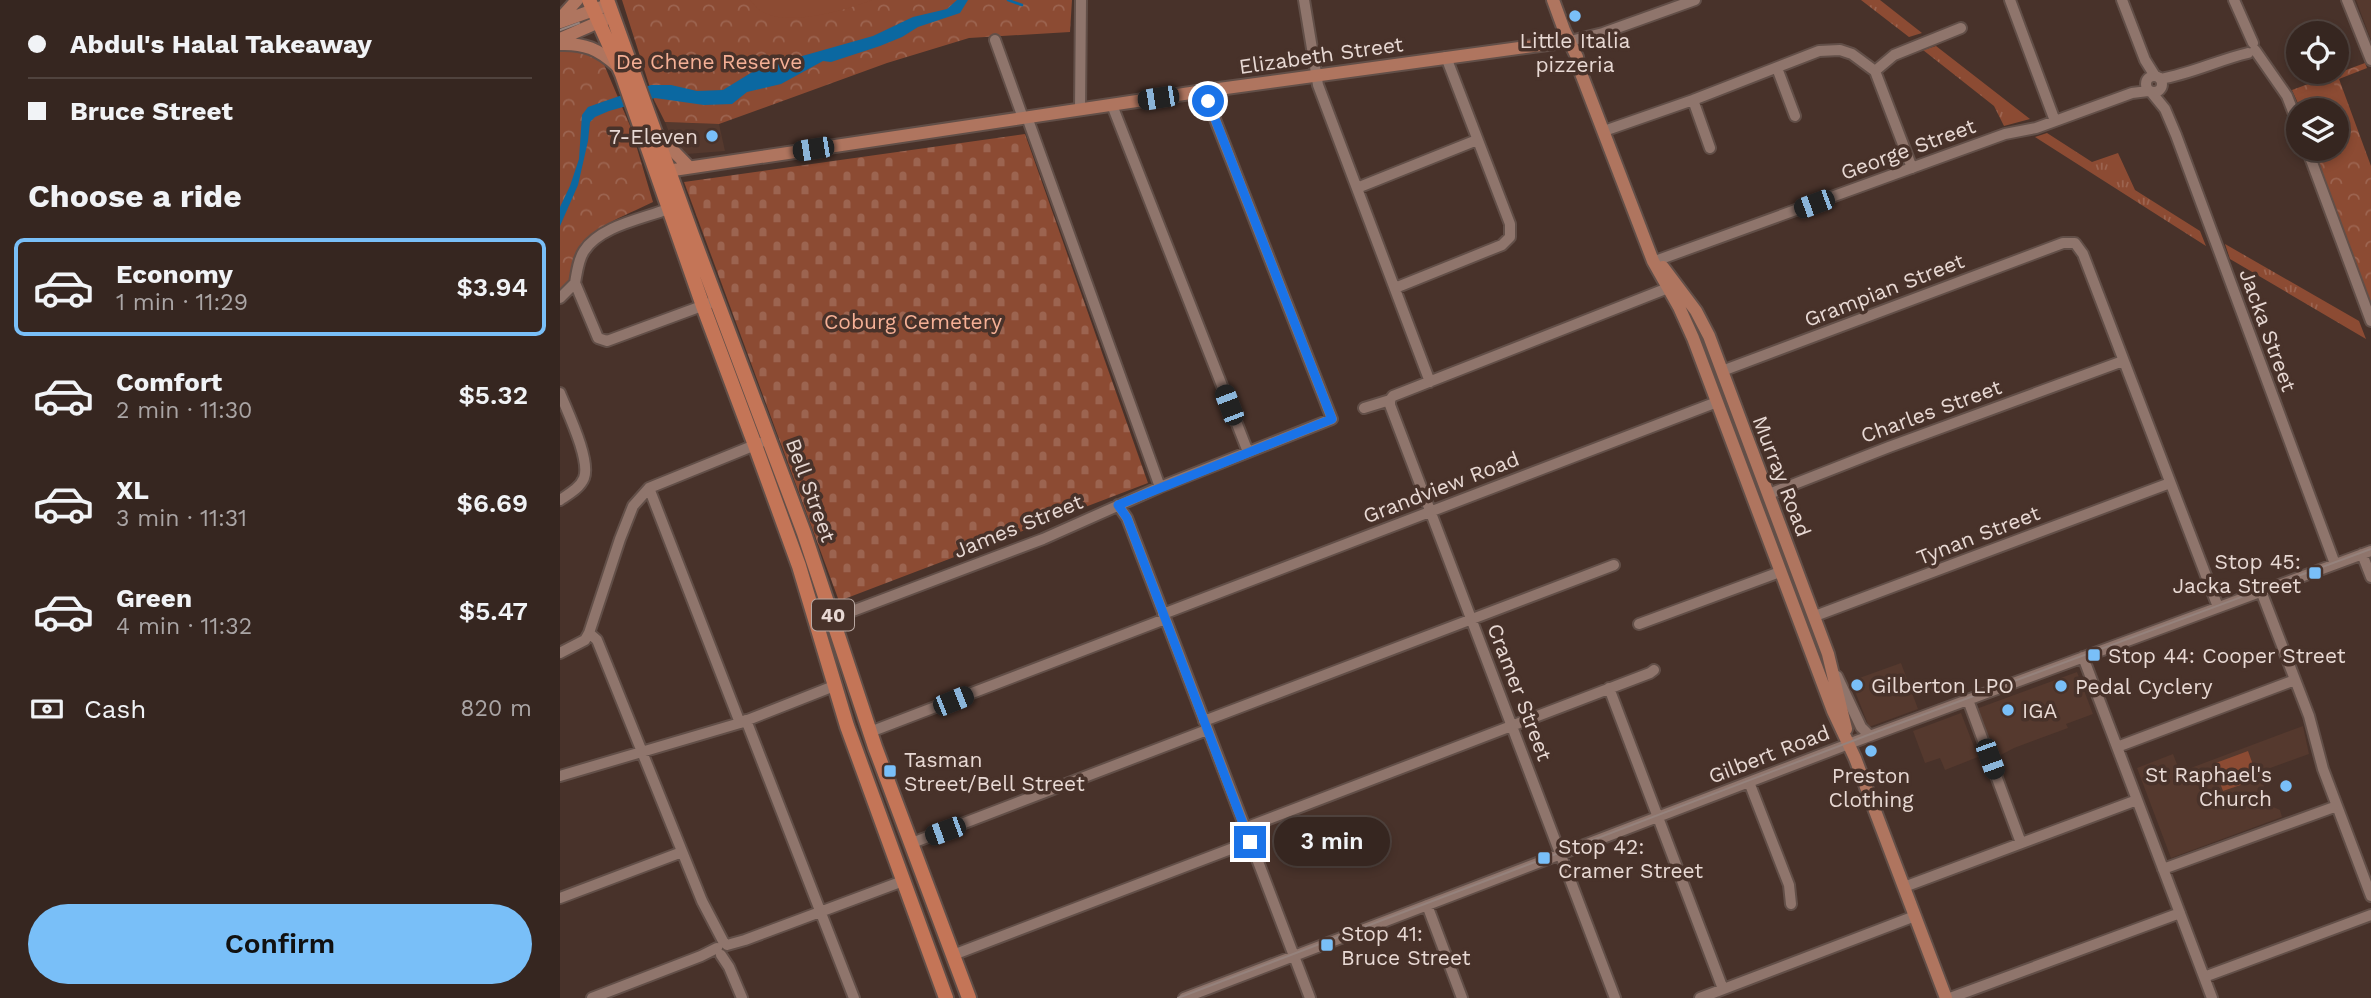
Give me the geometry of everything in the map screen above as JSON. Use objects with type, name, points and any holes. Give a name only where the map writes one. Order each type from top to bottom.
[{"type":"highway","name":"Bell Street","points":[[602,9],[663,172],[717,300],[763,443],[834,686],[946,998]]},
{"type":"highway","name":"Bell Street","points":[[641,108],[658,135],[668,209],[703,306],[763,443],[834,618],[870,732],[969,998]]},
{"type":"highway","points":[[826,661],[844,648]]},
{"type":"main road","points":[[560,21],[577,0]]},
{"type":"main road","name":"Murray Road","points":[[1553,0],[1653,261],[1687,322],[1799,622],[1833,710],[1849,742],[1948,998]]},
{"type":"main road","points":[[560,21],[602,9]]},
{"type":"main road","points":[[560,42],[602,9]]},
{"type":"main road","name":"Elizabeth Street","points":[[663,172],[688,166],[1204,91],[1570,41]]},
{"type":"main road","points":[[560,42],[591,47],[625,70]]},
{"type":"main road","points":[[658,135],[688,166]]},
{"type":"main road","name":"Murray Road","points":[[1646,240],[1703,323],[1815,616],[1828,654],[1849,742]]},
{"type":"main road","name":"Grampian Street","points":[[1708,376],[1722,371]]},
{"type":"main road","name":"Grandview Road","points":[[1717,402],[1732,397]]},
{"type":"main road","name":"Charles Street","points":[[1753,499],[1769,494]]},
{"type":"main road","points":[[1780,572],[1796,566]]},
{"type":"main road","name":"Tynan Street","points":[[1799,622],[1815,616]]},
{"type":"street","points":[[1080,110],[1081,0]]},
{"type":"street","points":[[1304,0],[1318,85],[1430,382]]},
{"type":"street","name":"Elizabeth Street","points":[[1570,41],[1603,33],[1695,0]]},
{"type":"street","points":[[2010,0],[2055,121]]},
{"type":"street","points":[[2122,0],[2154,84]]},
{"type":"street","points":[[2234,0],[2249,48],[2266,66],[2288,98]]},
{"type":"street","points":[[2347,0],[2371,60]]},
{"type":"street","points":[[1875,71],[1894,55],[1961,28]]},
{"type":"street","points":[[995,40],[1160,487]]},
{"type":"street","name":"George Street","points":[[1658,260],[2005,134],[2055,121],[2249,48]]},
{"type":"street","points":[[1604,131],[1819,51],[1840,50],[1852,54],[1875,71],[1912,168]]},
{"type":"street","points":[[1395,288],[1502,245],[1510,237],[1510,223],[1446,57]]},
{"type":"street","points":[[1777,68],[1795,116]]},
{"type":"street","name":"Jacka Street","points":[[2154,84],[2334,564]]},
{"type":"street","name":"James Street","points":[[834,618],[1043,540],[1160,487],[1332,419],[1204,91]]},
{"type":"street","points":[[1693,100],[1710,148]]},
{"type":"street","points":[[1112,105],[1248,452]]},
{"type":"street","points":[[1357,188],[1477,140]]},
{"type":"street","points":[[2311,161],[2371,321]]},
{"type":"street","points":[[560,298],[575,283],[583,251],[594,239],[668,209]]},
{"type":"street","name":"Grampian Street","points":[[1722,371],[2063,243],[2075,243],[2083,254],[2123,361]]},
{"type":"street","points":[[575,283],[598,338],[607,341],[717,300]]},
{"type":"street","points":[[1364,408],[1390,400],[1393,396],[1668,288]]},
{"type":"street","points":[[2123,361],[2218,607]]},
{"type":"street","name":"Charles Street","points":[[1769,494],[2123,361]]},
{"type":"street","points":[[560,393],[586,464],[584,478],[575,491],[560,500]]},
{"type":"street","name":"Cramer Street","points":[[1390,400],[1429,512],[1615,998]]},
{"type":"street","name":"Grandview Road","points":[[870,732],[1717,402]]},
{"type":"street","points":[[560,653],[585,640],[589,633],[620,539],[634,506],[649,488],[763,443]]},
{"type":"street","name":"Tynan Street","points":[[1815,616],[2170,483]]},
{"type":"street","points":[[649,488],[854,998]]},
{"type":"street","points":[[1118,505],[1127,518],[1310,998]]},
{"type":"street","points":[[2367,552],[2371,577]]},
{"type":"street","name":"Gilbert Road","points":[[1191,997],[1849,742],[2367,552]]},
{"type":"street","points":[[912,843],[1614,565]]},
{"type":"street","points":[[1639,624],[1780,572]]},
{"type":"street","points":[[2261,591],[2309,716],[2318,754],[2371,896]]},
{"type":"street","points":[[589,633],[597,640],[742,998]]},
{"type":"street","points":[[1828,654],[1857,720],[1870,736]]},
{"type":"street","points":[[2083,657],[2212,998]]},
{"type":"street","points":[[1245,828],[1654,670]]},
{"type":"street","points":[[2117,747],[2295,680]]},
{"type":"street","points":[[560,776],[743,721],[834,686]]},
{"type":"street","points":[[1609,688],[1723,989]]},
{"type":"street","points":[[1968,700],[2021,843]]},
{"type":"street","points":[[1749,782],[1795,902]]},
{"type":"street","points":[[1904,887],[2137,800]]},
{"type":"street","points":[[2163,869],[2337,806]]},
{"type":"street","points":[[953,955],[1250,842]]},
{"type":"street","points":[[560,898],[682,852]]},
{"type":"street","points":[[592,998],[903,881]]},
{"type":"street","points":[[1427,905],[1462,998]]},
{"type":"street","points":[[1948,998],[2180,913]]},
{"type":"street","points":[[2204,977],[2371,915]]},
{"type":"street","points":[[1700,998],[1915,916]]},
{"type":"street","points":[[624,986],[629,998]]},
{"type":"shaded area","points":[[2356,0],[2371,0],[2371,40]]},
{"type":"shaded area","name":"7-Eleven","points":[[665,122],[719,124],[725,151],[687,154],[672,140]]},
{"type":"shaded area","points":[[1901,663],[1918,709],[1869,727],[1851,681]]},
{"type":"shaded area","points":[[2077,672],[2093,714],[2066,724],[2068,728],[1995,758],[1976,709]]},
{"type":"shaded area","points":[[1961,713],[1978,757],[1945,770],[1940,758],[1925,763],[1913,731]]},
{"type":"shaded area","points":[[2303,726],[2309,754],[2259,772],[2271,806],[2280,810],[2282,817],[2171,858],[2137,768],[2173,754],[2180,772]]},
{"type":"green space","name":"De Chene Reserve","points":[[622,0],[1072,0],[1070,32],[969,38],[887,63],[719,124],[665,122],[654,100]]},
{"type":"green space","points":[[750,0],[872,0],[834,12],[791,18],[764,13]]},
{"type":"green space","points":[[1861,0],[1880,0],[1922,33],[1909,37]]},
{"type":"green space","points":[[1936,46],[2030,119],[2004,126],[1994,106],[1923,50]]},
{"type":"green space","points":[[578,49],[603,62],[631,128],[653,202],[612,222],[590,238],[581,249],[573,279],[560,292],[560,51]]},
{"type":"green space","points":[[2365,63],[2367,68],[2349,75],[2349,69]]},
{"type":"green space","points":[[2308,84],[2341,84],[2346,98],[2296,98],[2292,90]]},
{"type":"green space","points":[[2325,84],[2334,84],[2339,98],[2297,98],[2296,95]]},
{"type":"green space","points":[[2349,106],[2371,166],[2371,312],[2316,161],[2349,161]]},
{"type":"green space","points":[[2047,133],[2092,162],[2118,153],[2135,190],[2200,231],[2206,246],[2035,137]]},
{"type":"green space","name":"Coburg Cemetery","points":[[1025,134],[1148,483],[839,601],[684,182]]},
{"type":"green space","points":[[2225,244],[2359,321],[2366,339],[2230,259]]},
{"type":"green space","points":[[2248,751],[2258,779],[2223,791],[2213,764]]},
{"type":"water","points":[[957,0],[968,0],[960,13],[918,27],[880,46],[831,62],[823,61],[781,84],[747,92],[732,104],[704,105],[655,98],[595,117],[590,122],[578,185],[560,226],[560,207],[579,159],[582,115],[588,107],[651,85],[671,85],[697,91],[723,90],[754,71],[873,36],[913,17],[947,9]]},
{"type":"waterway","points":[[1008,0],[1022,5]]},
{"type":"tram line","points":[[560,30],[579,23]]},
{"type":"tram line","points":[[1178,998],[1868,735],[2371,549]]},
{"type":"place","name":"Little Italia pizzeria","points":[[1575,16]]},
{"type":"place","name":"7-Eleven","points":[[712,136]]},
{"type":"place","name":"Stop 45: Jacka Street","points":[[2315,573]]},
{"type":"place","name":"Stop 44: Cooper Street","points":[[2094,655]]},
{"type":"place","name":"Gilberton LPO","points":[[1857,685]]},
{"type":"place","name":"Pedal Cyclery","points":[[2061,686]]},
{"type":"place","name":"IGA","points":[[2008,710]]},
{"type":"place","name":"Preston Clothing","points":[[1871,751]]},
{"type":"place","name":"Tasman Street/Bell Street","points":[[890,771]]},
{"type":"place","name":"St Raphael's Church","points":[[2286,786]]},
{"type":"place","name":"Stop 42: Cramer Street","points":[[1544,858]]},
{"type":"place","name":"Stop 41: Bruce Street","points":[[1327,945]]},
{"type":"route","points":[[1208,101],[1332,419],[1118,505],[1127,518],[1250,842]]}]
